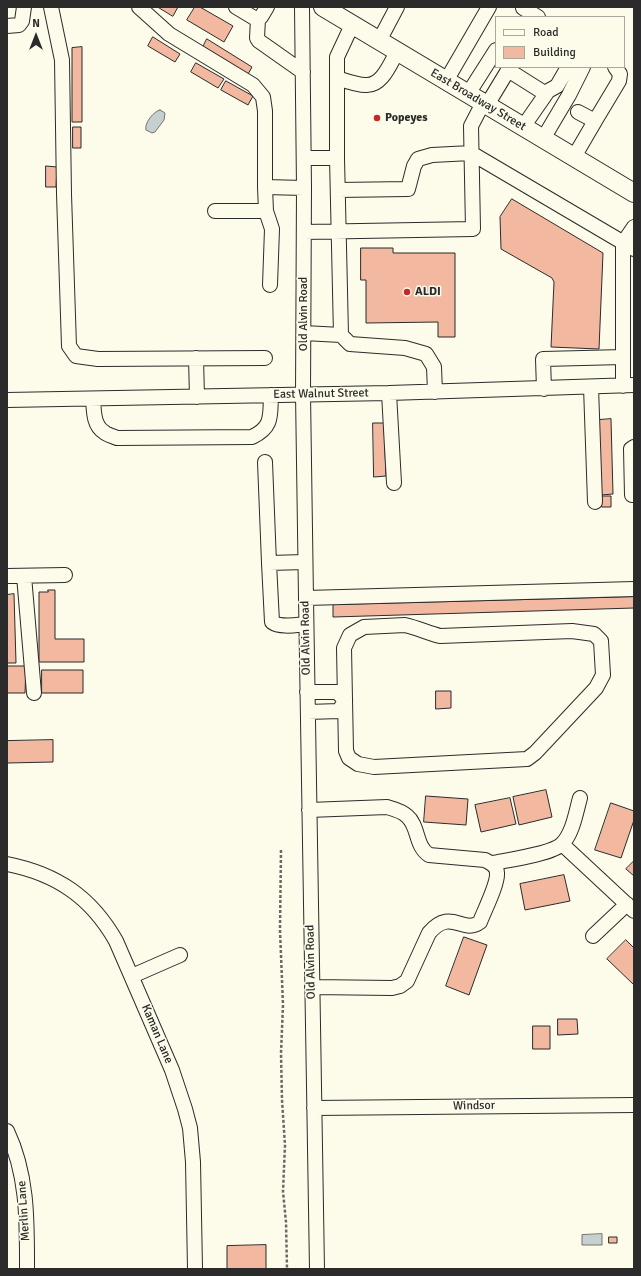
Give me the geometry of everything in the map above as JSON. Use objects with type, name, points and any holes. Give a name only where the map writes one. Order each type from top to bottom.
[{"type":"main road","name":"East Broadway Street","points":[[329,9],[352,25],[634,193]]},
{"type":"street","points":[[7,26],[19,25],[22,21],[24,7]]},
{"type":"street","points":[[50,7],[62,60],[64,194],[69,346],[76,356],[98,359],[265,358]]},
{"type":"street","points":[[139,7],[169,34],[253,86],[263,97],[265,111],[266,211],[272,228],[270,285]]},
{"type":"street","points":[[236,7],[258,19]]},
{"type":"street","points":[[267,7],[258,19],[257,38],[259,41],[303,72]]},
{"type":"street","name":"Old Alvin Road","points":[[302,7],[304,158],[303,394],[317,1269]]},
{"type":"street","points":[[379,41],[397,7]]},
{"type":"street","points":[[446,81],[489,7]]},
{"type":"street","points":[[520,11],[535,16]]},
{"type":"street","points":[[352,25],[337,58],[338,232],[342,335],[350,344],[405,348],[426,354],[434,367],[435,392]]},
{"type":"street","points":[[337,78],[367,86],[380,80],[387,71],[397,52]]},
{"type":"street","points":[[304,232],[473,229],[471,126],[495,53]]},
{"type":"street","points":[[523,127],[548,91],[556,86],[567,68]]},
{"type":"street","points":[[543,139],[569,95],[582,68]]},
{"type":"street","points":[[574,157],[619,81],[620,74],[616,68]]},
{"type":"street","points":[[480,101],[509,69],[546,94]]},
{"type":"street","points":[[578,112],[595,121]]},
{"type":"street","points":[[338,190],[408,190],[414,166],[418,159],[432,155],[471,153],[629,246]]},
{"type":"street","points":[[304,158],[337,158]]},
{"type":"street","points":[[265,187],[304,188]]},
{"type":"street","points":[[215,211],[266,211]]},
{"type":"street","points":[[628,385],[627,351],[629,246],[634,226]]},
{"type":"street","points":[[304,333],[342,335]]},
{"type":"street","points":[[544,389],[543,359],[627,351]]},
{"type":"street","points":[[196,358],[197,397]]},
{"type":"street","name":"East Walnut Street","points":[[7,400],[435,392],[628,385]]},
{"type":"street","points":[[591,387],[595,502]]},
{"type":"street","points":[[389,393],[394,483]]},
{"type":"street","points":[[93,398],[94,416],[97,424],[104,432],[117,438],[252,436],[262,432],[270,421],[271,395]]},
{"type":"street","points":[[634,447],[631,449],[632,495],[634,495]]},
{"type":"street","points":[[265,462],[272,622],[276,625],[306,624]]},
{"type":"street","points":[[269,563],[306,562]]},
{"type":"street","points":[[7,576],[65,575]]},
{"type":"street","points":[[24,576],[34,693]]},
{"type":"street","points":[[306,598],[634,589]]},
{"type":"street","points":[[307,692],[337,692],[345,700],[346,751],[348,758],[358,764],[374,767],[527,759],[535,753],[596,688],[603,675],[601,641],[594,634],[572,631],[440,636],[406,625],[364,627],[350,635],[344,648],[345,700],[339,710],[308,712]]},
{"type":"street","points":[[309,810],[387,807],[396,809],[407,816],[412,822],[421,847],[429,855],[486,860],[493,863],[550,851],[562,844],[570,832],[580,798]]},
{"type":"street","points":[[562,844],[630,908],[594,936]]},
{"type":"street","points":[[312,987],[392,988],[400,986],[407,981],[429,933],[433,928],[440,923],[447,921],[469,926],[475,926],[480,922],[497,880],[498,872],[493,863]]},
{"type":"street","name":"Kaman Lane","points":[[7,864],[24,867],[70,888],[97,912],[108,926],[116,941],[172,1070],[190,1128],[193,1162],[195,1269]]},
{"type":"street","points":[[132,976],[180,955]]},
{"type":"street","name":"Windsor","points":[[314,1108],[634,1105]]},
{"type":"street","name":"Merlin Lane","points":[[7,1131],[16,1156],[24,1193],[27,1269]]},
{"type":"path","points":[[281,850],[280,930],[283,1005],[281,1053],[285,1145],[283,1192],[286,1222],[287,1269]]},
{"type":"shaded area","points":[[160,110],[165,113],[164,120],[155,132],[152,133],[146,130],[146,124],[150,118]]},
{"type":"shaded area","points":[[602,1234],[602,1245],[582,1245],[582,1235]]},
{"type":"building","points":[[158,7],[178,7],[173,16]]},
{"type":"building","points":[[195,7],[200,7],[233,26],[224,42],[187,20]]},
{"type":"building","points":[[153,37],[180,54],[175,62],[148,46]]},
{"type":"building","points":[[207,39],[252,67],[247,76],[202,49]]},
{"type":"building","points":[[82,47],[82,122],[72,122],[72,48]]},
{"type":"building","points":[[196,63],[224,79],[218,88],[191,72]]},
{"type":"building","points":[[226,81],[253,96],[248,105],[221,90]]},
{"type":"building","points":[[73,127],[81,127],[81,148],[73,148]]},
{"type":"building","points":[[46,166],[57,167],[56,187],[46,187]]},
{"type":"building","points":[[512,199],[603,253],[599,349],[551,347],[554,282],[552,278],[501,249],[500,217]]},
{"type":"building","points":[[361,248],[393,248],[393,253],[455,253],[455,337],[438,337],[438,322],[366,323],[366,280],[361,280]]},
{"type":"building","points":[[611,419],[613,494],[601,495],[599,420]]},
{"type":"building","points":[[373,423],[384,423],[386,476],[374,477]]},
{"type":"building","points":[[602,496],[611,496],[611,507],[602,507]]},
{"type":"building","points":[[48,590],[55,590],[55,639],[84,639],[84,662],[39,662],[39,592],[48,592]]},
{"type":"building","points":[[14,594],[16,663],[7,663],[7,595]]},
{"type":"building","points":[[634,597],[634,608],[333,617],[333,605]]},
{"type":"building","points":[[7,666],[26,666],[25,693],[7,693]]},
{"type":"building","points":[[42,670],[83,670],[83,693],[42,693]]},
{"type":"building","points":[[436,691],[451,691],[451,708],[436,709]]},
{"type":"building","points":[[53,740],[53,762],[7,763],[7,741]]},
{"type":"building","points":[[546,790],[552,817],[519,825],[513,797]]},
{"type":"building","points":[[426,796],[468,799],[466,825],[424,822]]},
{"type":"building","points":[[510,798],[516,824],[481,832],[475,805]]},
{"type":"building","points":[[611,803],[634,811],[634,820],[621,858],[595,850]]},
{"type":"building","points":[[634,861],[634,876],[626,869]]},
{"type":"building","points":[[564,875],[570,901],[525,910],[520,884]]},
{"type":"building","points":[[464,937],[487,945],[469,995],[446,986]]},
{"type":"building","points":[[626,940],[634,948],[634,985],[607,959]]},
{"type":"building","points":[[558,1019],[577,1019],[578,1034],[558,1035]]},
{"type":"building","points":[[533,1026],[550,1026],[550,1049],[533,1049]]},
{"type":"building","points":[[609,1237],[617,1237],[617,1243],[609,1243]]},
{"type":"building","points":[[266,1245],[266,1269],[227,1269],[227,1246]]},
{"type":"place","name":"Popeyes","points":[[377,118]]},
{"type":"place","name":"ALDI","points":[[407,292]]}]
